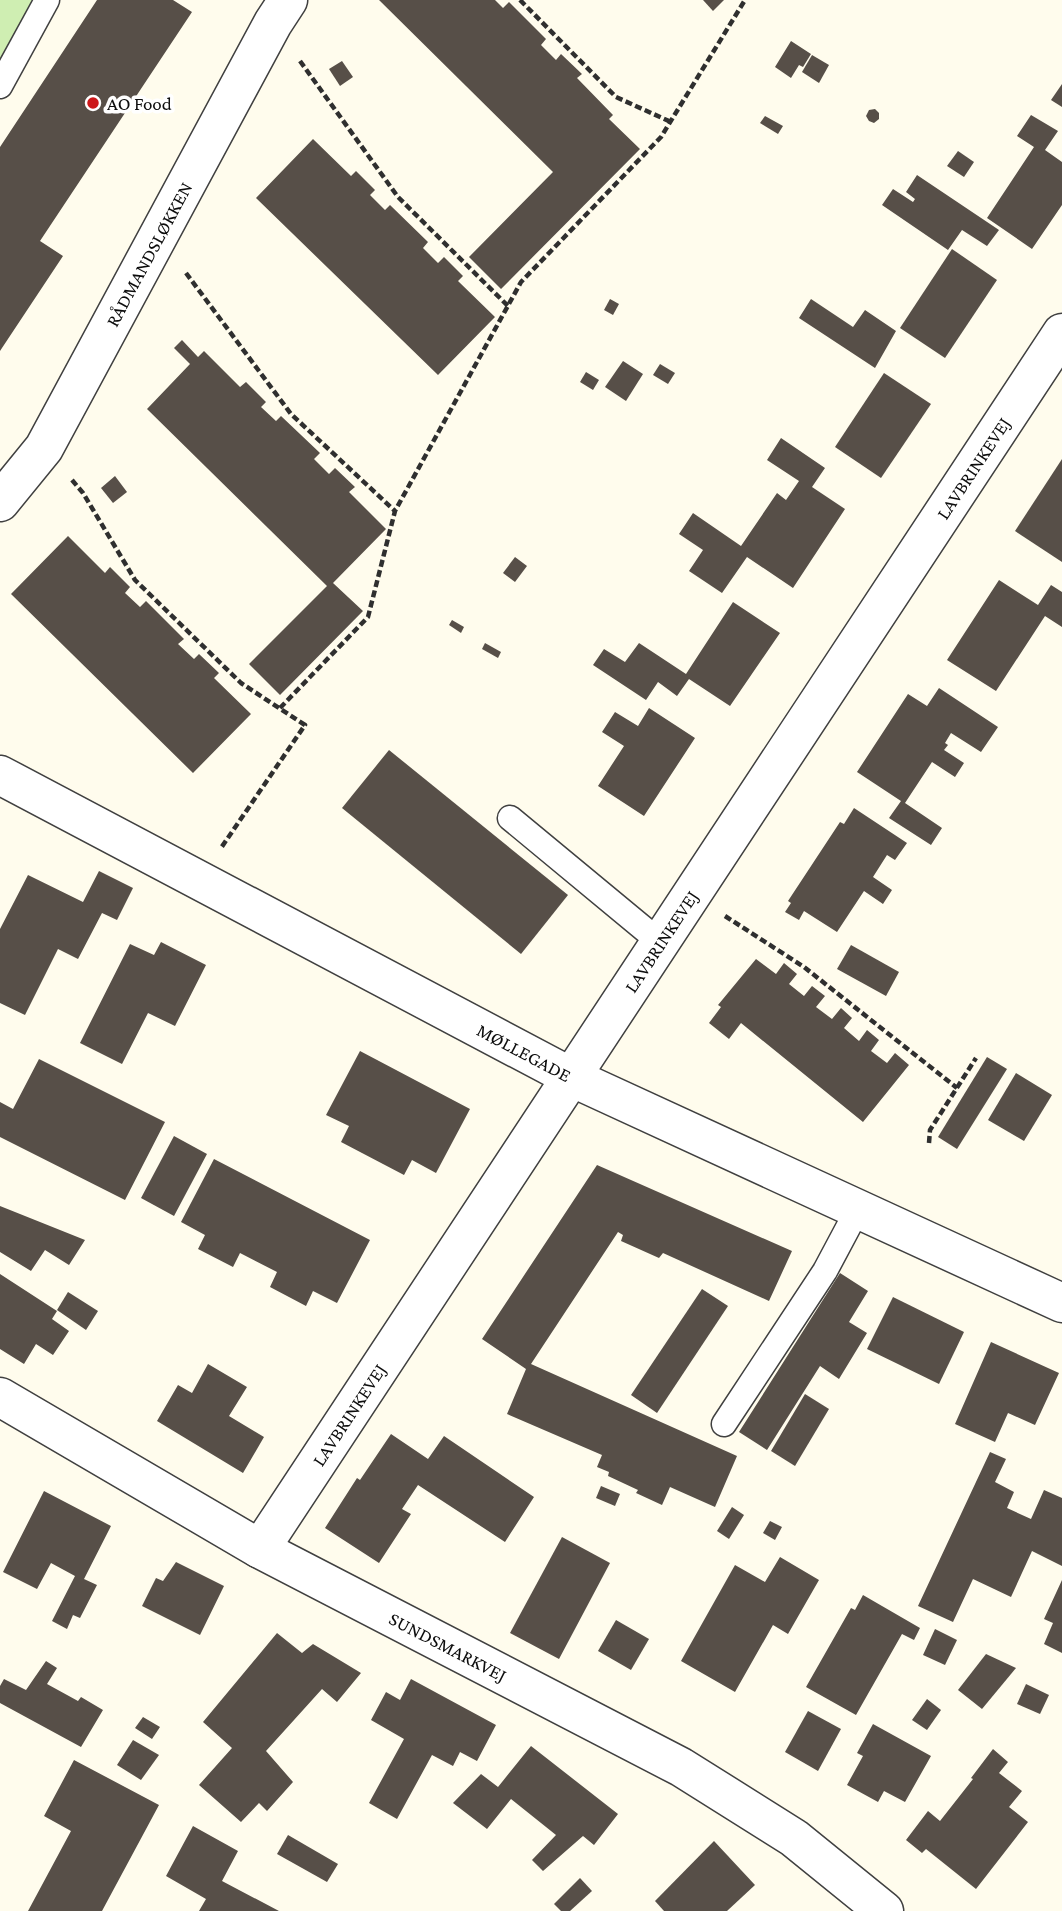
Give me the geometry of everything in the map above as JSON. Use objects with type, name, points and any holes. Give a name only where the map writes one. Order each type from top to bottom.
[{"type":"street","name":"RÅDMANDSLØKKEN","points":[[0,502],[44,448],[280,12]]},
{"type":"street","name":"LAVBRINKEVEJ","points":[[260,1549],[1062,333]]},
{"type":"street","name":"MØLLEGADE","points":[[0,775],[573,1077],[1062,1303]]},
{"type":"street","name":"SUNDSMARKVEJ","points":[[0,1397],[260,1549],[681,1767],[794,1838],[884,1911]]},
{"type":"lane","points":[[0,86],[47,0]]},
{"type":"lane","points":[[510,818],[661,943]]},
{"type":"lane","points":[[724,1424],[825,1271],[858,1209]]},
{"type":"path","points":[[520,0],[616,97],[671,122]]},
{"type":"path","points":[[280,708],[368,617],[395,511],[521,282],[661,136],[745,0]]},
{"type":"path","points":[[280,12],[398,197],[508,306]]},
{"type":"path","points":[[159,236],[291,414],[395,511]]},
{"type":"path","points":[[44,448],[83,493],[135,580],[241,683],[305,725],[199,880]]},
{"type":"path","points":[[693,895],[804,967],[957,1088]]},
{"type":"path","points":[[929,1143],[930,1130],[976,1058]]},
{"type":"green space","points":[[0,0],[34,0],[0,63]]},
{"type":"building","points":[[97,0],[173,0],[192,12],[40,241],[63,256],[0,351],[0,147]]},
{"type":"building","points":[[379,0],[495,0],[503,8],[509,2],[546,39],[541,45],[556,60],[561,54],[582,74],[577,78],[613,115],[609,119],[640,149],[501,289],[469,257],[553,172]]},
{"type":"building","points":[[703,0],[724,0],[713,11]]},
{"type":"building","points":[[791,41],[811,54],[803,67],[799,65],[791,78],[775,67]]},
{"type":"building","points":[[812,55],[829,65],[819,83],[802,72]]},
{"type":"building","points":[[342,61],[353,77],[340,86],[329,69]]},
{"type":"building","points":[[1062,84],[1062,107],[1051,100]]},
{"type":"building","points":[[875,109],[879,113],[879,119],[874,123],[866,116],[869,110]]},
{"type":"building","points":[[1031,115],[1058,131],[1045,150],[1062,162],[1062,205],[1032,249],[987,218],[1034,147],[1017,136]]},
{"type":"building","points":[[765,116],[783,126],[778,134],[760,123]]},
{"type":"building","points":[[313,139],[351,176],[356,171],[375,190],[370,195],[385,210],[390,205],[428,242],[423,248],[438,263],[444,257],[463,276],[458,281],[495,317],[438,375],[256,198]]},
{"type":"building","points":[[958,151],[974,162],[964,177],[947,166]]},
{"type":"building","points":[[917,175],[999,230],[987,246],[962,230],[948,250],[882,205],[893,189],[913,202],[915,199],[906,192]]},
{"type":"building","points":[[952,249],[997,280],[945,358],[900,328]]},
{"type":"building","points":[[610,299],[619,304],[613,315],[604,310]]},
{"type":"building","points":[[811,299],[853,327],[865,310],[896,331],[875,368],[799,318]]},
{"type":"building","points":[[182,340],[198,357],[204,351],[240,387],[246,382],[266,402],[261,407],[276,421],[281,416],[320,453],[314,459],[329,474],[335,468],[355,487],[349,492],[386,529],[333,583],[363,611],[280,695],[249,664],[327,586],[147,409],[190,364],[174,348]]},
{"type":"building","points":[[623,361],[643,374],[626,401],[605,387]]},
{"type":"building","points":[[660,364],[675,373],[668,384],[653,375]]},
{"type":"building","points":[[586,372],[599,380],[593,390],[580,382]]},
{"type":"building","points":[[884,373],[931,404],[881,478],[835,447]]},
{"type":"building","points":[[781,438],[825,468],[812,487],[845,509],[793,588],[747,557],[722,593],[689,571],[703,550],[679,534],[693,513],[741,546],[777,493],[786,500],[799,481],[767,460]]},
{"type":"building","points":[[1062,459],[1062,562],[1015,531]]},
{"type":"building","points":[[115,476],[127,492],[113,503],[101,488]]},
{"type":"building","points":[[68,536],[105,573],[110,567],[130,587],[125,593],[140,607],[146,601],[184,639],[178,644],[194,659],[199,654],[219,673],[214,678],[251,714],[193,773],[11,594]]},
{"type":"building","points":[[515,557],[527,566],[515,582],[503,573]]},
{"type":"building","points":[[999,580],[1038,605],[1051,585],[1062,592],[1062,627],[1045,616],[996,691],[947,660]]},
{"type":"building","points":[[733,602],[780,633],[730,706],[689,679],[677,696],[658,682],[646,700],[593,665],[604,649],[625,662],[639,643],[686,674]]},
{"type":"building","points":[[452,620],[464,627],[461,633],[449,625]]},
{"type":"building","points":[[485,643],[501,652],[498,658],[482,649]]},
{"type":"building","points":[[939,688],[998,727],[981,752],[951,733],[944,750],[964,763],[955,777],[932,762],[905,803],[942,828],[931,845],[889,818],[901,801],[857,772],[908,694],[927,706]]},
{"type":"building","points":[[649,708],[695,738],[644,816],[598,786],[624,746],[602,732],[615,712],[638,726]]},
{"type":"building","points":[[389,750],[568,895],[521,954],[342,808]]},
{"type":"building","points":[[854,808],[907,843],[895,860],[887,855],[873,877],[892,890],[883,904],[864,891],[837,932],[804,911],[799,920],[785,912],[791,903],[788,901],[840,822],[844,824]]},
{"type":"building","points":[[99,871],[133,888],[117,920],[102,913],[78,959],[58,949],[25,1015],[0,1003],[0,929],[28,875],[83,902]]},
{"type":"building","points":[[161,942],[206,965],[175,1026],[148,1013],[122,1064],[80,1043],[130,944],[154,955]]},
{"type":"building","points":[[851,945],[899,972],[886,996],[837,969]]},
{"type":"building","points":[[756,959],[776,974],[784,963],[797,974],[789,984],[804,996],[812,986],[825,996],[816,1007],[832,1019],[841,1008],[852,1018],[844,1028],[859,1041],[867,1030],[879,1040],[871,1051],[887,1063],[895,1053],[909,1065],[863,1122],[741,1023],[729,1039],[709,1023],[721,1007],[718,1005]]},
{"type":"building","points":[[360,1051],[470,1109],[436,1173],[412,1160],[404,1175],[341,1142],[349,1126],[326,1115]]},
{"type":"building","points":[[987,1057],[1007,1069],[957,1149],[938,1137]]},
{"type":"building","points":[[39,1059],[165,1122],[125,1200],[0,1137],[0,1102],[13,1109]]},
{"type":"building","points":[[1016,1073],[1052,1095],[1024,1141],[988,1120]]},
{"type":"building","points":[[174,1136],[207,1154],[174,1216],[141,1198]]},
{"type":"building","points":[[214,1159],[370,1240],[337,1303],[313,1291],[306,1306],[270,1287],[277,1272],[240,1253],[233,1267],[198,1249],[205,1235],[181,1222]]},
{"type":"building","points":[[597,1165],[792,1251],[769,1301],[663,1253],[659,1258],[621,1241],[623,1235],[618,1232],[531,1364],[737,1456],[715,1507],[670,1487],[662,1505],[636,1493],[638,1490],[608,1476],[609,1472],[597,1467],[602,1455],[507,1414],[526,1369],[482,1339]]},
{"type":"building","points":[[0,1206],[85,1240],[69,1265],[45,1250],[31,1271],[0,1252]]},
{"type":"building","points":[[840,1273],[868,1291],[849,1322],[867,1333],[839,1379],[820,1366],[767,1450],[739,1432]]},
{"type":"building","points":[[0,1274],[57,1311],[52,1319],[69,1331],[53,1355],[36,1344],[24,1364],[0,1349]]},
{"type":"building","points":[[702,1289],[728,1306],[657,1413],[631,1395]]},
{"type":"building","points":[[68,1292],[98,1311],[86,1330],[57,1310]]},
{"type":"building","points":[[893,1297],[964,1332],[939,1384],[867,1349]]},
{"type":"building","points":[[991,1342],[1059,1373],[1035,1425],[1008,1413],[995,1442],[955,1424]]},
{"type":"building","points":[[208,1364],[247,1387],[229,1416],[264,1437],[243,1473],[157,1421],[178,1385],[192,1393]]},
{"type":"building","points":[[805,1394],[829,1409],[795,1466],[771,1451]]},
{"type":"building","points":[[391,1434],[428,1459],[444,1436],[534,1497],[505,1542],[418,1485],[402,1509],[411,1514],[379,1563],[325,1528],[357,1478],[360,1480]]},
{"type":"building","points":[[990,1452],[1006,1459],[995,1482],[1014,1492],[1007,1508],[1031,1519],[1044,1490],[1062,1498],[1062,1566],[1032,1551],[1011,1597],[973,1579],[953,1622],[918,1606]]},
{"type":"building","points":[[601,1486],[620,1494],[615,1506],[596,1498]]},
{"type":"building","points":[[44,1491],[111,1526],[84,1579],[97,1585],[80,1618],[73,1615],[67,1629],[52,1621],[75,1576],[51,1563],[37,1589],[3,1572]]},
{"type":"building","points":[[732,1507],[744,1515],[729,1539],[717,1531]]},
{"type":"building","points":[[770,1521],[782,1527],[775,1540],[763,1533]]},
{"type":"building","points":[[562,1537],[610,1563],[559,1659],[510,1633]]},
{"type":"building","points":[[780,1557],[819,1580],[788,1634],[773,1625],[735,1692],[681,1661],[735,1565],[765,1582]]},
{"type":"building","points":[[176,1562],[224,1586],[200,1635],[142,1606],[156,1578],[163,1581]]},
{"type":"building","points":[[1062,1580],[1062,1653],[1044,1644],[1053,1623],[1044,1619]]},
{"type":"building","points":[[863,1595],[920,1628],[914,1640],[902,1634],[856,1715],[806,1687],[851,1608],[855,1610]]},
{"type":"building","points":[[616,1620],[649,1639],[631,1670],[598,1651]]},
{"type":"building","points":[[935,1629],[957,1640],[945,1665],[923,1655]]},
{"type":"building","points":[[277,1633],[302,1653],[313,1644],[361,1673],[337,1702],[322,1689],[266,1751],[293,1782],[267,1811],[259,1803],[241,1822],[199,1785],[232,1748],[203,1722]]},
{"type":"building","points":[[986,1654],[1016,1668],[982,1709],[958,1690]]},
{"type":"building","points":[[46,1661],[57,1668],[47,1684],[78,1701],[81,1697],[103,1710],[81,1747],[0,1703],[0,1686],[4,1679],[26,1690]]},
{"type":"building","points":[[411,1679],[496,1725],[477,1761],[460,1752],[453,1766],[432,1755],[397,1819],[369,1803],[404,1739],[371,1720],[386,1692],[400,1700]]},
{"type":"building","points":[[1026,1684],[1049,1695],[1040,1714],[1017,1704]]},
{"type":"building","points":[[927,1699],[941,1710],[927,1730],[912,1720]]},
{"type":"building","points":[[808,1711],[841,1729],[818,1771],[785,1752]]},
{"type":"building","points":[[143,1717],[160,1727],[152,1739],[135,1728]]},
{"type":"building","points":[[873,1724],[931,1756],[905,1802],[884,1791],[878,1802],[847,1785],[863,1756],[857,1753]]},
{"type":"building","points":[[133,1740],[159,1755],[141,1780],[117,1765]]},
{"type":"building","points":[[531,1746],[618,1814],[594,1845],[583,1836],[543,1871],[532,1860],[556,1835],[511,1799],[487,1829],[453,1803],[481,1774],[498,1787]]},
{"type":"building","points":[[993,1749],[1008,1762],[999,1773],[1022,1791],[1009,1807],[1028,1822],[976,1889],[926,1849],[922,1853],[906,1840],[928,1811],[940,1821]]},
{"type":"building","points":[[74,1760],[159,1805],[102,1911],[28,1911],[71,1831],[44,1816]]},
{"type":"building","points":[[193,1826],[238,1851],[222,1881],[279,1911],[199,1911],[206,1899],[166,1876]]},
{"type":"building","points":[[288,1835],[338,1864],[327,1882],[277,1854]]},
{"type":"building","points":[[714,1841],[755,1885],[727,1911],[664,1911],[655,1901]]},
{"type":"building","points":[[580,1878],[592,1891],[570,1911],[561,1911],[554,1904]]},
{"type":"place","name":"AO Food","points":[[93,103]]}]
